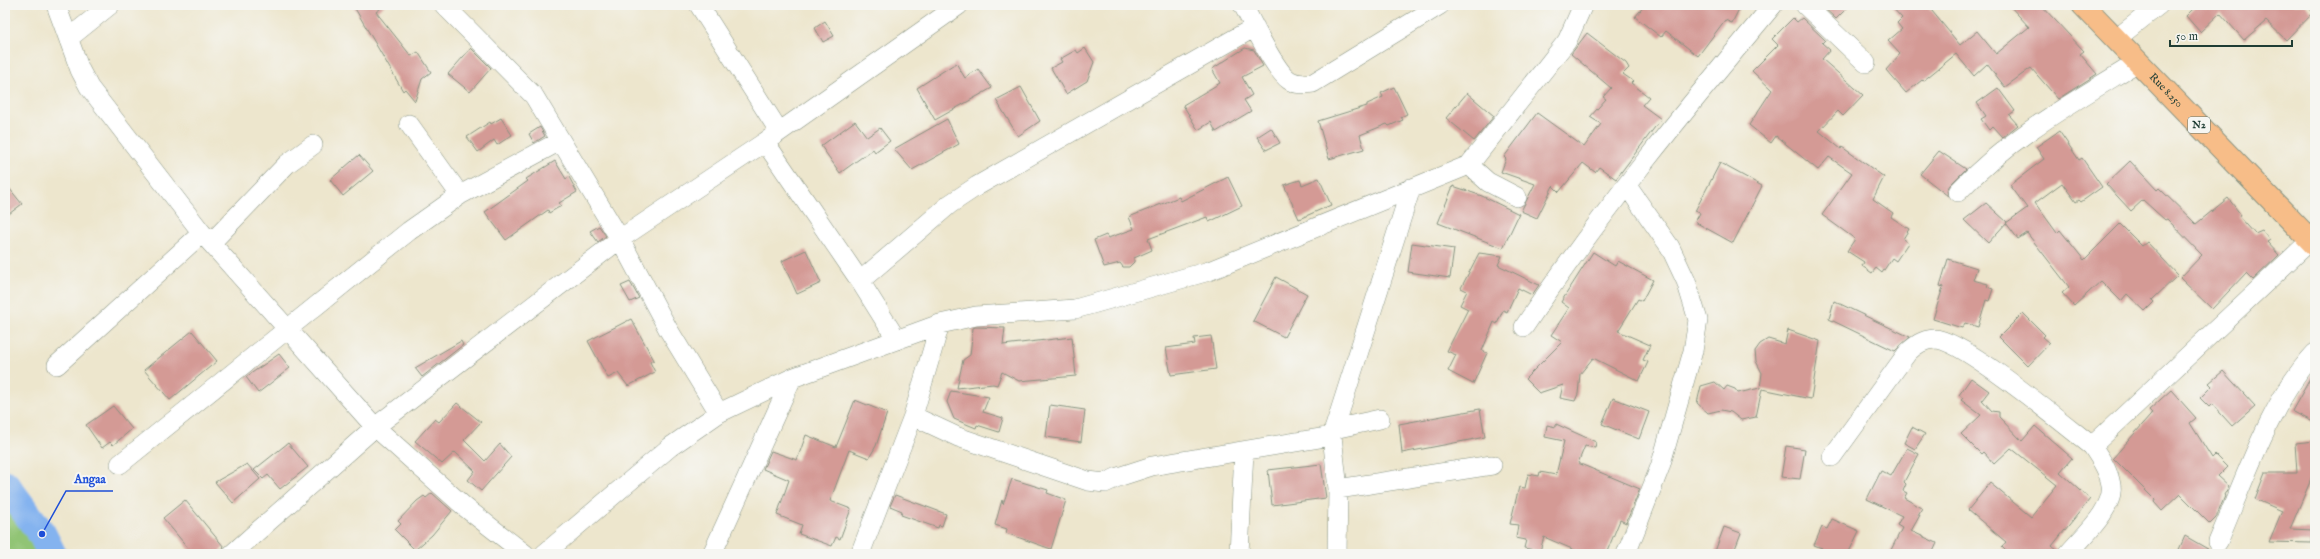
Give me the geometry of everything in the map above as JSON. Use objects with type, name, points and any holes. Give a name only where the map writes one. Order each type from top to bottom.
[{"type":"highway","name":"Rue 8.250","points":[[2083,5],[2313,243]]},
{"type":"street","points":[[56,5],[80,70],[89,87],[207,238],[375,426],[466,508],[525,554]]},
{"type":"street","points":[[69,38],[110,5]]},
{"type":"street","points":[[444,5],[534,96],[620,239],[668,329],[719,414]]},
{"type":"street","points":[[699,5],[772,136],[897,340]]},
{"type":"street","points":[[232,554],[375,426],[620,239],[772,136],[959,5]]},
{"type":"street","points":[[1243,5],[1279,69],[1289,80],[1300,84],[1313,83],[1440,5]]},
{"type":"street","points":[[544,554],[670,447],[719,414],[792,378],[940,324],[976,316],[1075,309],[1194,275],[1469,165],[1567,41],[1583,5]]},
{"type":"street","points":[[1524,327],[1566,263],[1684,111],[1773,5]]},
{"type":"street","points":[[1805,5],[1866,63]]},
{"type":"street","points":[[2116,39],[2159,5]]},
{"type":"street","points":[[860,281],[950,204],[977,186],[1255,27]]},
{"type":"street","points":[[1958,192],[1984,166],[2003,151],[2063,109],[2138,62]]},
{"type":"street","points":[[408,124],[460,195]]},
{"type":"street","points":[[120,464],[409,231],[460,195],[560,141]]},
{"type":"street","points":[[57,365],[207,238],[287,164],[313,145]]},
{"type":"street","points":[[1469,165],[1488,182],[1517,197]]},
{"type":"street","points":[[1626,554],[1660,467],[1693,351],[1698,320],[1686,281],[1670,247],[1627,186]]},
{"type":"street","points":[[1337,554],[1338,490],[1333,432],[1411,188]]},
{"type":"street","points":[[2092,446],[2313,243]]},
{"type":"street","points":[[863,553],[912,416],[940,324]]},
{"type":"street","points":[[1832,457],[1908,352],[1920,342],[1936,339],[1957,347],[2000,374],[2092,446],[2107,471],[2111,486],[2110,502],[2097,521],[2068,554]]},
{"type":"street","points":[[2218,542],[2274,415],[2287,391],[2315,353]]},
{"type":"street","points":[[712,554],[792,378]]},
{"type":"street","points":[[912,416],[958,437],[1088,481],[1105,483],[1118,477],[1152,466],[1244,451],[1333,432],[1380,420]]},
{"type":"street","points":[[1239,554],[1244,451]]},
{"type":"street","points":[[1338,490],[1492,465]]},
{"type":"green space","points":[[5,484],[42,534],[52,554],[5,554]]},
{"type":"building","points":[[353,5],[385,5],[376,12],[411,56],[418,52],[431,72],[422,79],[415,101],[405,89],[403,91]]},
{"type":"building","points":[[1645,5],[1741,5],[1732,23],[1725,20],[1698,56],[1666,31],[1661,37],[1635,17]]},
{"type":"building","points":[[1821,5],[1850,5],[1836,19]]},
{"type":"building","points":[[1890,5],[1927,5],[1960,45],[1977,31],[1996,54],[2029,27],[2009,5],[2041,5],[2084,51],[2080,54],[2097,74],[2058,99],[2031,68],[2005,87],[1987,64],[1974,76],[1956,54],[1906,93],[1886,70],[1900,54],[1888,41],[1902,29],[1897,23],[1902,18]]},
{"type":"building","points":[[2197,5],[2306,5],[2313,12],[2286,40],[2266,21],[2244,40],[2220,13],[2200,32],[2186,16]]},
{"type":"building","points":[[1793,18],[1797,22],[1802,18],[1825,40],[1822,43],[1830,50],[1822,59],[1863,95],[1843,116],[1838,111],[1819,131],[1841,149],[1842,147],[1884,177],[1873,199],[1893,213],[1891,217],[1909,229],[1903,239],[1908,243],[1896,261],[1892,258],[1882,273],[1876,268],[1872,273],[1862,266],[1864,262],[1847,251],[1855,239],[1822,215],[1852,173],[1829,157],[1818,170],[1776,136],[1771,143],[1749,125],[1772,90],[1752,71],[1778,45],[1772,39]]},
{"type":"building","points":[[825,21],[834,36],[823,42],[815,28]]},
{"type":"building","points":[[1587,33],[1626,63],[1629,68],[1623,74],[1633,81],[1631,83],[1649,97],[1642,105],[1661,119],[1616,179],[1599,167],[1595,172],[1583,163],[1559,192],[1553,186],[1537,218],[1521,211],[1535,184],[1501,172],[1506,159],[1504,157],[1537,113],[1584,147],[1601,124],[1590,117],[1606,99],[1603,97],[1611,88],[1571,54]]},
{"type":"building","points":[[471,48],[491,68],[470,92],[448,74]]},
{"type":"building","points":[[1085,48],[1094,62],[1087,81],[1066,94],[1051,68],[1062,62],[1060,59],[1076,50],[1078,53]]},
{"type":"building","points":[[1245,48],[1254,50],[1263,66],[1242,77],[1252,95],[1244,100],[1251,111],[1216,132],[1211,122],[1198,130],[1183,105],[1220,83],[1212,69]]},
{"type":"building","points":[[956,63],[965,78],[978,69],[992,88],[935,120],[917,88]]},
{"type":"building","points":[[1021,87],[1040,121],[1018,136],[996,100]]},
{"type":"building","points":[[1394,87],[1407,114],[1401,117],[1403,120],[1389,126],[1387,124],[1360,135],[1364,149],[1329,159],[1318,121],[1367,106],[1367,104],[1383,97],[1381,93]]},
{"type":"building","points":[[1998,88],[2015,111],[2009,115],[2018,125],[2003,137],[1993,126],[1989,130],[1981,119],[1986,116],[1977,103]]},
{"type":"building","points":[[1467,93],[1494,116],[1474,141],[1446,118]]},
{"type":"building","points":[[501,118],[512,135],[497,145],[494,140],[478,152],[467,137],[490,122],[491,124]]},
{"type":"building","points":[[947,119],[959,144],[912,170],[894,149]]},
{"type":"building","points":[[855,121],[867,137],[880,128],[890,141],[875,152],[873,149],[840,173],[821,146]]},
{"type":"building","points":[[540,127],[545,136],[534,143],[529,134]]},
{"type":"building","points":[[1271,128],[1280,143],[1266,150],[1257,137]]},
{"type":"building","points":[[2059,131],[2079,160],[2082,158],[2102,187],[2081,202],[2079,200],[2076,202],[2062,183],[2035,203],[2057,233],[2060,230],[2084,260],[2120,224],[2142,246],[2147,242],[2178,275],[2152,300],[2154,302],[2145,311],[2127,294],[2121,301],[2101,281],[2074,306],[2062,293],[2069,287],[2027,233],[2018,239],[2006,223],[2027,208],[2010,185],[2044,159],[2036,147]]},
{"type":"building","points":[[1939,151],[1966,169],[1950,185],[1947,190],[1948,196],[1920,174]]},
{"type":"building","points":[[359,155],[373,171],[343,196],[330,180]]},
{"type":"building","points":[[555,161],[566,179],[569,177],[577,192],[559,203],[561,206],[549,213],[548,210],[506,240],[485,212],[528,181],[526,179]]},
{"type":"building","points":[[2130,161],[2157,190],[2159,188],[2196,224],[2228,198],[2241,215],[2239,216],[2255,234],[2262,231],[2270,240],[2267,242],[2279,255],[2253,280],[2246,273],[2212,309],[2180,278],[2202,255],[2167,219],[2165,220],[2143,200],[2131,211],[2106,184]]},
{"type":"building","points":[[1720,163],[1762,186],[1733,243],[1695,222],[1700,213],[1695,211]]},
{"type":"building","points":[[1228,177],[1242,206],[1209,222],[1207,217],[1148,239],[1152,250],[1134,258],[1134,262],[1129,267],[1123,267],[1120,263],[1104,267],[1094,240],[1106,235],[1108,238],[1134,229],[1129,217],[1179,197],[1181,201]]},
{"type":"building","points":[[1319,178],[1331,205],[1299,219],[1284,185],[1300,180],[1302,185]]},
{"type":"building","points":[[5,183],[22,204],[5,217]]},
{"type":"building","points":[[1453,186],[1482,196],[1519,214],[1503,248],[1438,223]]},
{"type":"building","points":[[1986,203],[2007,222],[1988,243],[1964,220]]},
{"type":"building","points":[[599,226],[606,236],[598,242],[590,231]]},
{"type":"building","points":[[1412,243],[1454,249],[1450,278],[1408,272]]},
{"type":"building","points":[[806,250],[821,283],[797,294],[782,261]]},
{"type":"building","points":[[1593,252],[1615,266],[1618,261],[1653,280],[1642,301],[1638,299],[1618,331],[1650,345],[1643,360],[1648,362],[1639,381],[1593,358],[1580,374],[1578,394],[1575,401],[1560,398],[1563,385],[1539,393],[1525,379],[1562,342],[1551,335],[1569,308],[1561,302]]},
{"type":"building","points":[[1479,253],[1502,256],[1498,265],[1539,285],[1532,295],[1518,288],[1507,312],[1503,310],[1497,324],[1494,322],[1482,351],[1487,353],[1473,384],[1448,371],[1456,355],[1447,351],[1468,309],[1460,305],[1467,291],[1461,288]]},
{"type":"building","points":[[1948,259],[1977,268],[1973,280],[1988,284],[1987,287],[1993,289],[1989,301],[1986,300],[1978,327],[1965,323],[1962,328],[1933,319],[1943,287],[1940,286]]},
{"type":"building","points":[[1276,277],[1307,294],[1284,337],[1253,321]]},
{"type":"building","points":[[630,282],[639,298],[630,302],[621,286]]},
{"type":"building","points":[[1834,301],[1910,337],[1895,351],[1829,319]]},
{"type":"building","points":[[2023,313],[2045,335],[2043,337],[2050,343],[2028,366],[1999,337]]},
{"type":"building","points":[[631,319],[654,360],[650,362],[655,372],[628,386],[618,373],[608,378],[588,341]]},
{"type":"building","points":[[973,328],[1005,328],[1003,345],[1072,337],[1076,376],[1019,381],[1002,372],[997,385],[993,384],[957,388],[963,360],[970,355]]},
{"type":"building","points":[[1788,330],[1820,341],[1811,399],[1762,389],[1756,417],[1741,420],[1731,412],[1721,410],[1708,413],[1697,403],[1701,386],[1715,382],[1724,390],[1727,386],[1735,389],[1738,393],[1760,388],[1762,373],[1756,361],[1755,351],[1760,344],[1768,339],[1785,344]]},
{"type":"building","points":[[192,331],[217,361],[170,400],[144,370]]},
{"type":"building","points":[[1211,336],[1216,369],[1171,375],[1166,348],[1195,344],[1194,338]]},
{"type":"building","points":[[461,341],[463,345],[422,377],[415,368]]},
{"type":"building","points":[[279,354],[290,368],[258,393],[246,377]]},
{"type":"building","points":[[2315,370],[2315,423],[2292,411]]},
{"type":"building","points":[[2223,371],[2255,406],[2232,426],[2212,404],[2209,407],[2200,398],[2212,386],[2209,383]]},
{"type":"building","points":[[1971,378],[1989,391],[1982,400],[1992,411],[1999,412],[1999,417],[2022,441],[2035,426],[2072,458],[2060,472],[2090,499],[2052,546],[2058,551],[2057,554],[2009,554],[2002,547],[2006,542],[1968,510],[1990,483],[2031,517],[2057,485],[2011,448],[1994,464],[1983,452],[1981,454],[1961,434],[1981,415],[1961,400],[1963,398],[1959,395]]},
{"type":"building","points":[[2171,390],[2196,418],[2190,423],[2212,458],[2215,455],[2227,467],[2218,476],[2229,486],[2224,495],[2225,496],[2216,518],[2210,524],[2180,494],[2162,511],[2154,502],[2155,500],[2113,458],[2150,416],[2152,413],[2149,410]]},
{"type":"building","points":[[951,391],[989,397],[983,412],[1003,418],[999,432],[977,425],[976,428],[954,419],[947,402]]},
{"type":"building","points":[[1613,398],[1649,412],[1639,439],[1602,424]]},
{"type":"building","points":[[855,400],[887,413],[876,446],[869,458],[849,450],[830,501],[851,509],[840,539],[836,537],[832,546],[799,534],[802,525],[777,515],[789,480],[763,469],[771,451],[797,460],[806,435],[836,447]]},
{"type":"building","points":[[457,403],[481,422],[464,440],[485,461],[500,444],[511,457],[481,491],[468,480],[475,471],[455,452],[442,464],[415,441],[435,419],[439,422]]},
{"type":"building","points":[[1050,405],[1085,410],[1081,442],[1046,437]]},
{"type":"building","points":[[113,406],[132,429],[113,445],[110,442],[102,448],[86,425]]},
{"type":"building","points":[[1480,409],[1485,437],[1402,453],[1399,424]]},
{"type":"building","points":[[1556,424],[1596,442],[1595,448],[1585,446],[1578,463],[1640,489],[1626,523],[1620,520],[1606,554],[1584,554],[1544,537],[1540,551],[1524,548],[1526,540],[1516,538],[1518,525],[1510,524],[1519,487],[1525,488],[1528,474],[1539,476],[1540,472],[1556,475],[1564,441],[1545,437],[1547,425],[1556,427]]},
{"type":"building","points":[[1912,427],[1925,434],[1915,449],[1904,443]]},
{"type":"building","points":[[2315,441],[2315,470],[2290,529],[2313,530],[2312,543],[2269,542],[2282,511],[2255,499],[2265,473],[2297,473],[2295,443]]},
{"type":"building","points":[[288,443],[308,467],[280,489],[268,475],[263,479],[254,470]]},
{"type":"building","points":[[1786,446],[1805,449],[1800,479],[1781,477]]},
{"type":"building","points":[[1907,448],[1919,454],[1904,482],[1906,484],[1903,491],[1907,493],[1904,498],[1922,508],[1918,515],[1920,515],[1911,531],[1937,543],[1932,554],[1889,554],[1902,528],[1897,525],[1902,516],[1867,499],[1881,471],[1891,476]]},
{"type":"building","points":[[247,464],[260,479],[233,503],[215,482]]},
{"type":"building","points":[[1321,464],[1326,498],[1272,505],[1268,470]]},
{"type":"building","points":[[1012,479],[1048,490],[1047,493],[1066,500],[1051,549],[1006,533],[1007,529],[995,525],[1002,500],[1003,504]]},
{"type":"building","points":[[432,493],[452,511],[432,535],[415,550],[395,530],[401,524],[398,521],[417,501],[424,496],[426,498]]},
{"type":"building","points":[[895,495],[946,514],[942,526],[939,525],[938,528],[901,515],[902,511],[890,506]]},
{"type":"building","points":[[185,500],[224,547],[218,554],[193,554],[163,518]]},
{"type":"building","points":[[1832,519],[1859,531],[1848,554],[1819,554],[1822,548],[1814,545],[1822,527],[1827,529]]},
{"type":"building","points":[[1724,527],[1741,533],[1733,554],[1714,554]]},
{"type":"building","points":[[2185,536],[2213,552],[2222,554],[2177,554]]},
{"type":"waterway","points":[[5,484],[42,534],[52,554]]},
{"type":"place","name":"Angaa","points":[[42,534]]}]
